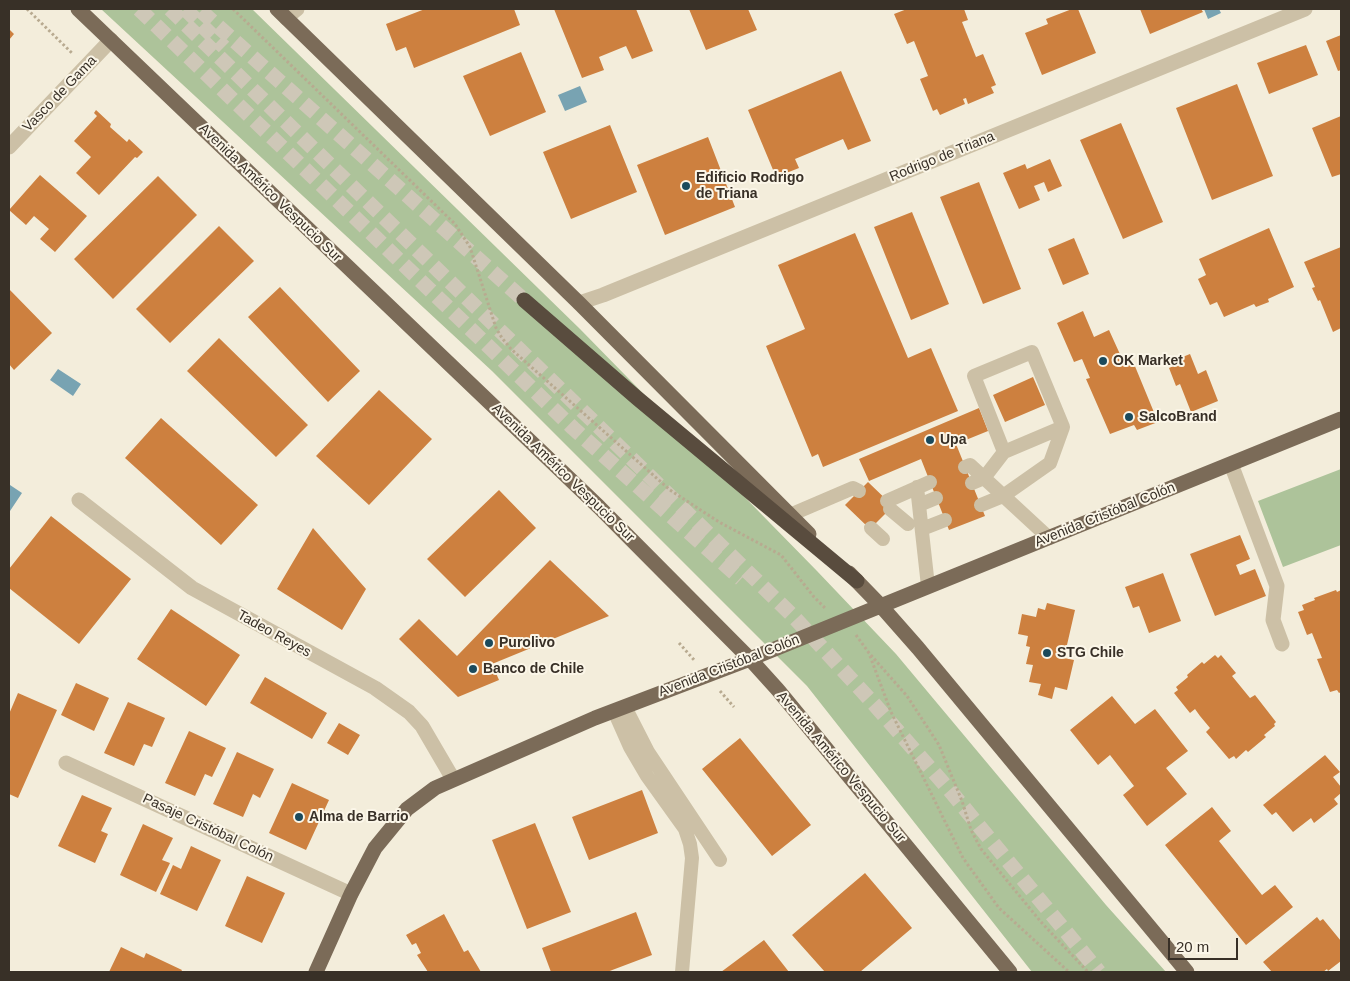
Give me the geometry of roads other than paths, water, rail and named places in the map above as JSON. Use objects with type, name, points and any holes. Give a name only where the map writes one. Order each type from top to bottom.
[{"type":"highway","points":[[524,300],[644,404],[857,581]]},
{"type":"main road","name":"Avenida Américo Vespucio Sur","points":[[78,9],[599,507],[750,659],[778,690],[1010,972]]},
{"type":"main road","points":[[287,12],[881,606],[1187,972]]},
{"type":"main road","name":"Avenida Cristóbal Colón","points":[[316,972],[351,894],[375,848],[397,820],[419,799],[435,788],[620,709],[750,659],[1341,419]]},
{"type":"street","name":"Rodrigo de Triana","points":[[579,303],[603,295],[1305,9]]},
{"type":"street","name":"Vasco de Gama","points":[[9,147],[111,40]]},
{"type":"street","points":[[1231,464],[1277,586],[1273,620],[1282,644]]},
{"type":"street","name":"Tadeo Reyes","points":[[79,500],[192,588],[375,688],[409,712],[422,726],[453,779]]},
{"type":"street","name":"Pasaje Cristóbal Colón","points":[[66,763],[351,894]]},
{"type":"lane","points":[[981,505],[1003,496],[1050,462],[1063,427],[1032,352],[974,376],[1004,452]]},
{"type":"lane","points":[[978,480],[1004,452],[1063,427]]},
{"type":"lane","points":[[965,467],[970,465],[978,480],[1003,496],[1050,538]]},
{"type":"lane","points":[[908,524],[888,505],[924,484],[919,505],[928,586]]},
{"type":"lane","points":[[790,515],[840,500],[853,488],[859,491]]},
{"type":"lane","points":[[919,505],[936,498]]},
{"type":"lane","points":[[922,529],[945,520]]},
{"type":"lane","points":[[871,528],[883,539]]},
{"type":"lane","points":[[620,709],[720,860]]},
{"type":"lane","points":[[620,709],[630,747],[647,776],[685,829],[690,844],[692,858],[682,972]]},
{"type":"water","points":[[1204,9],[1219,9],[1221,13],[1208,19]]},
{"type":"water","points":[[580,86],[587,102],[565,111],[558,95]]},
{"type":"water","points":[[58,369],[81,384],[73,396],[50,380]]},
{"type":"water","points":[[9,486],[22,493],[10,511]]},
{"type":"tunnel","points":[[139,9],[573,428],[741,579]]},
{"type":"tunnel","points":[[170,9],[793,616],[952,793],[1099,972]]},
{"type":"tunnel","points":[[185,9],[224,47]]},
{"type":"tunnel","points":[[201,11],[524,300]]},
{"type":"place","name":"Edificio Rodrigo de Triana","points":[[686,186]]},
{"type":"place","name":"OK Market","points":[[1103,361]]},
{"type":"place","name":"SalcoBrand","points":[[1129,417]]},
{"type":"place","name":"Upa","points":[[930,440]]},
{"type":"place","name":"Purolivo","points":[[489,643]]},
{"type":"place","name":"STG Chile","points":[[1047,653]]},
{"type":"place","name":"Banco de Chile","points":[[473,669]]},
{"type":"place","name":"Alma de Barrio","points":[[299,817]]}]
